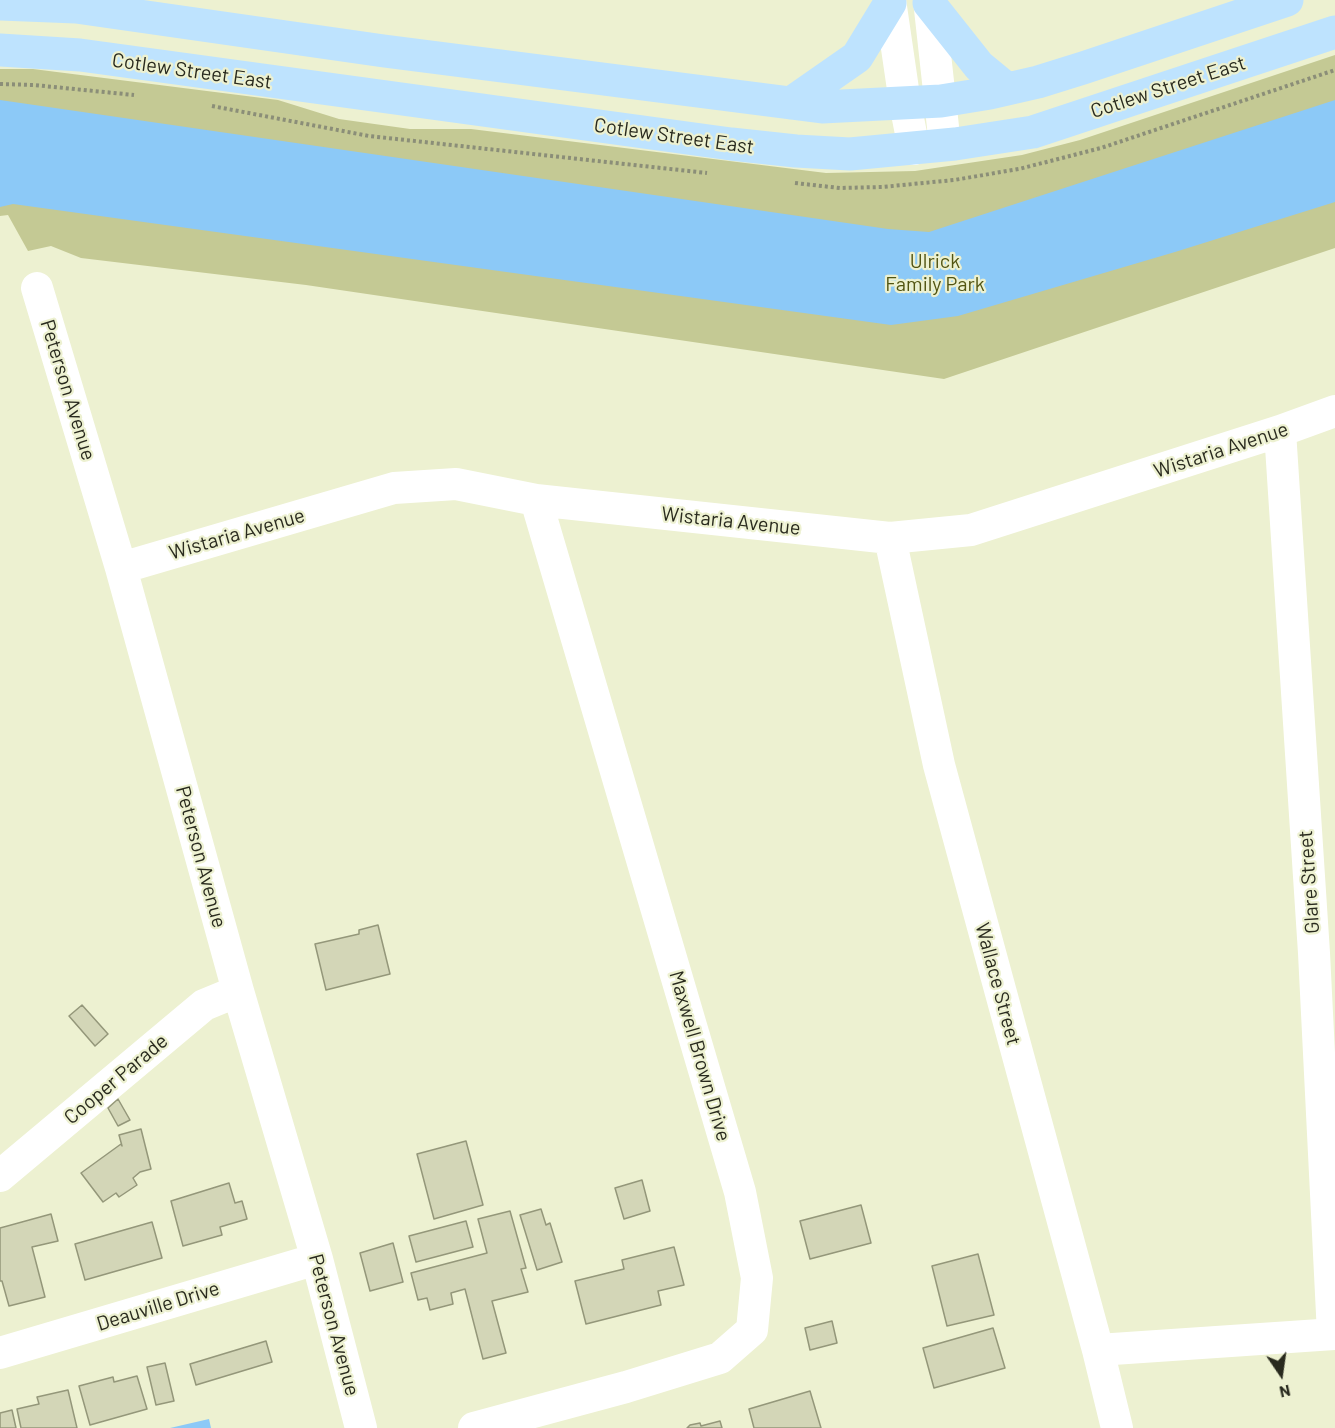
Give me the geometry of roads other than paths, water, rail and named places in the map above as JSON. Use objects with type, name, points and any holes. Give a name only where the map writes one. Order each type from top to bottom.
[{"type":"main road","points":[[0,4],[76,7],[384,51],[822,107],[941,101],[1007,90],[1083,68],[1287,0]]},
{"type":"main road","points":[[929,1],[979,66],[1007,90]]},
{"type":"main road","points":[[791,103],[857,57],[891,2]]},
{"type":"main road","name":"Cotlew Street East","points":[[0,50],[80,55],[720,143],[850,154],[930,147],[1033,132],[1335,32]]},
{"type":"street","points":[[929,1],[941,101],[930,147]]},
{"type":"street","points":[[891,2],[905,103],[930,147]]},
{"type":"street","name":"Peterson Avenue","points":[[37,288],[122,568],[238,991],[316,1259],[361,1428]]},
{"type":"street","name":"Wistaria Avenue","points":[[122,568],[394,488],[456,484],[536,500],[890,538],[971,530],[1280,431],[1335,411]]},
{"type":"street","name":"Glare Street","points":[[1280,431],[1314,953],[1334,1334]]},
{"type":"street","name":"Maxwell Brown Drive","points":[[474,1428],[626,1387],[720,1358],[752,1330],[757,1278],[740,1192],[536,500]]},
{"type":"street","name":"Wallace Street","points":[[890,538],[939,765],[1098,1350],[1117,1428]]},
{"type":"street","name":"Cooper Parade","points":[[0,1176],[204,1005],[238,991]]},
{"type":"street","name":"Deauville Drive","points":[[0,1353],[316,1259]]},
{"type":"street","points":[[1098,1350],[1334,1334]]},
{"type":"water","points":[[0,100],[888,229],[929,232],[1335,100],[1335,202],[958,316],[891,325],[13,204],[0,207]]},
{"type":"water","points":[[209,1419],[211,1428],[170,1428]]},
{"type":"park label","name":"Ulrick Family Park","points":[[935,272]]}]
